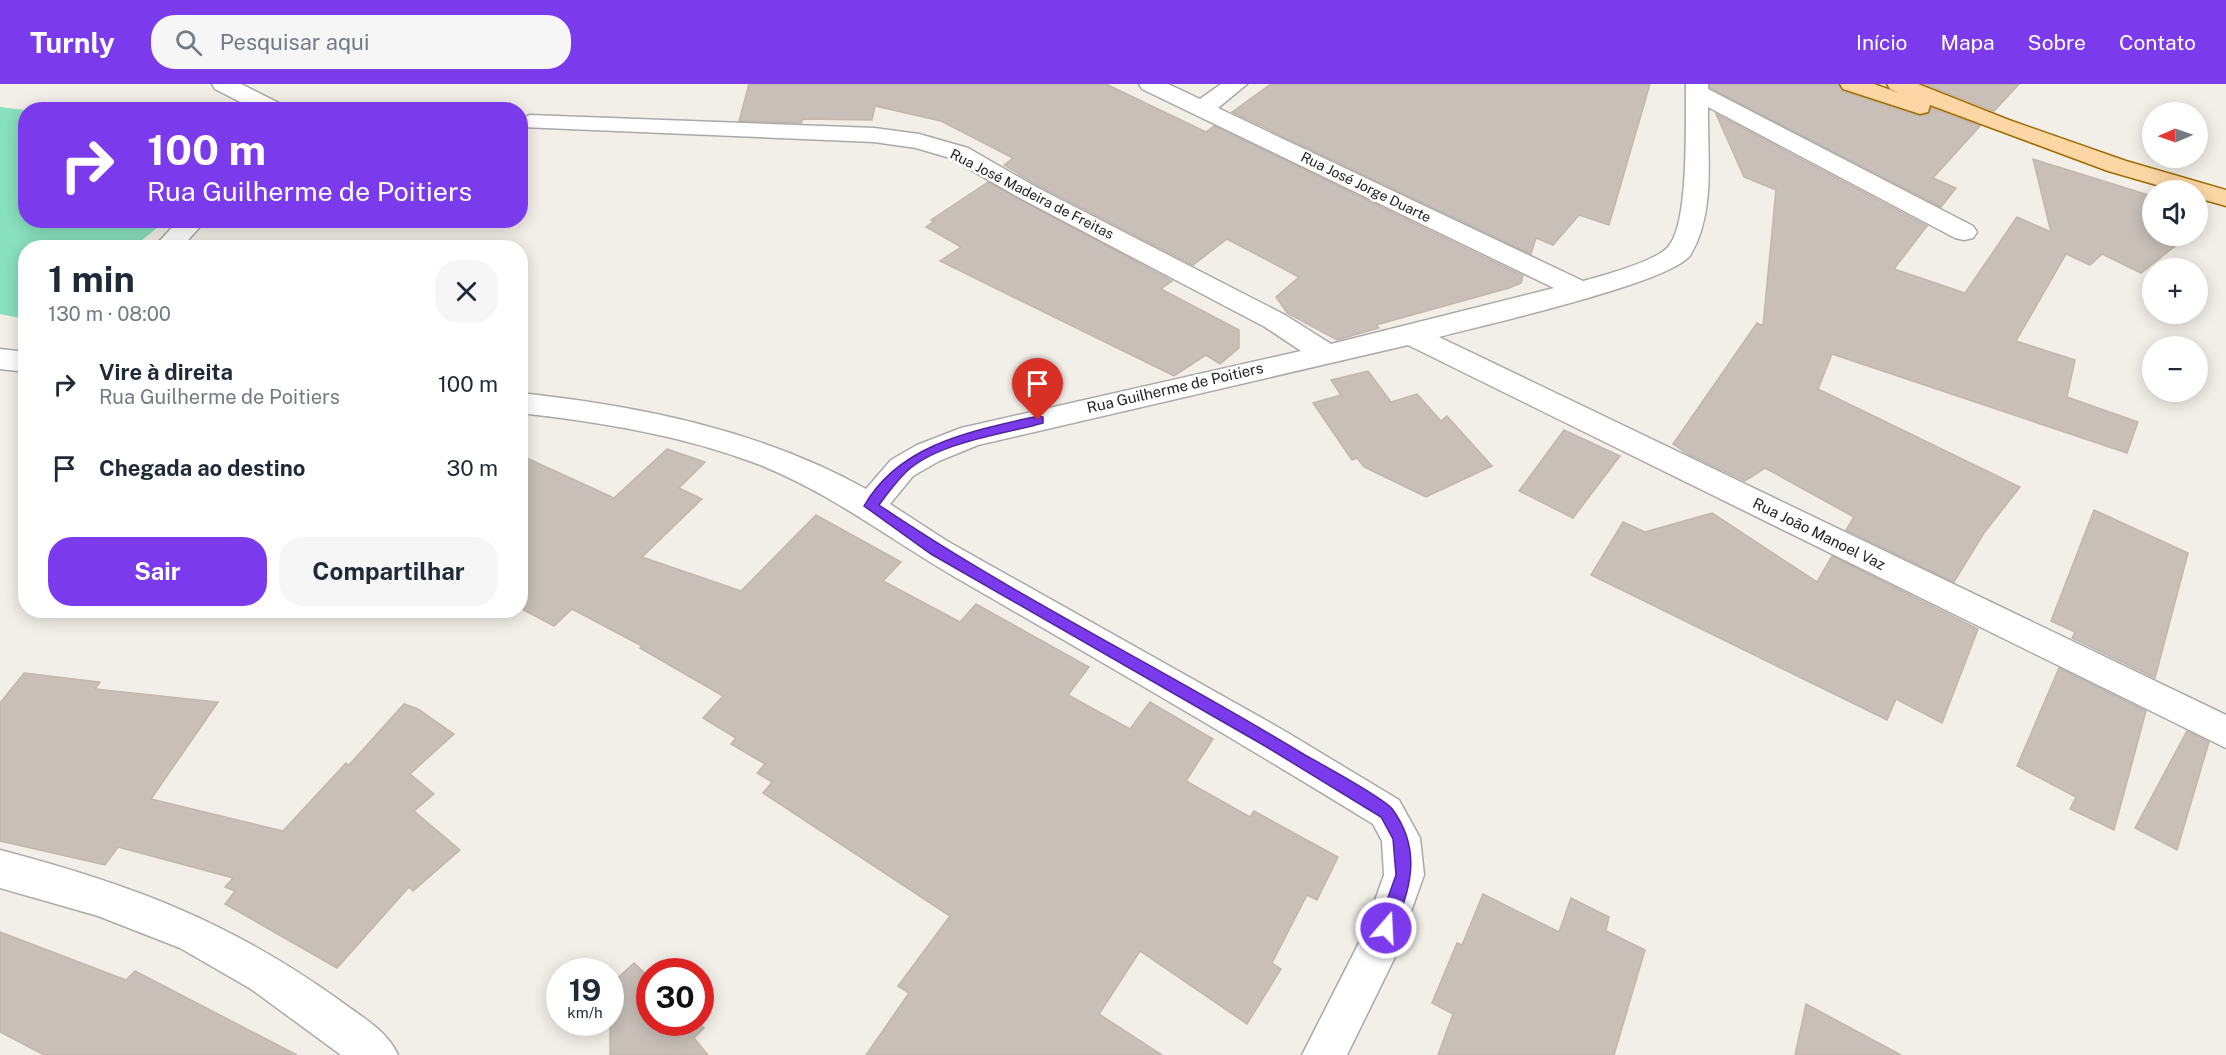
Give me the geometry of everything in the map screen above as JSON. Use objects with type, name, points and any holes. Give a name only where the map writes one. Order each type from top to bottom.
[{"type":"main road","points":[[1851,84],[1917,107],[2001,125]]},
{"type":"main road","points":[[1898,84],[2001,125],[2117,166],[2226,198]]},
{"type":"main road","points":[[1925,84],[2001,125]]},
{"type":"street","points":[[223,84],[259,102]]},
{"type":"street","name":"Rua José Jorge Duarte","points":[[1150,84],[1582,291]]},
{"type":"street","points":[[1203,108],[1236,84]]},
{"type":"street","points":[[1697,88],[1964,232]]},
{"type":"street","name":"Rua Guilherme de Poitiers","points":[[870,506],[902,468],[928,453],[972,436],[1411,335],[1634,276],[1679,253],[1694,219],[1697,88]]},
{"type":"street","name":"Rua José Madeira de Freitas","points":[[530,122],[874,135],[919,141],[959,153],[1027,192],[1275,321],[1325,353]]},
{"type":"street","points":[[174,240],[186,228]]},
{"type":"street","name":"Rua João Manoel Vaz","points":[[1411,335],[2226,732]]},
{"type":"street","points":[[0,359],[18,361]]},
{"type":"street","points":[[528,404],[642,422],[736,445],[800,469],[870,506],[935,550],[1270,741],[1386,812],[1401,838],[1404,875],[1380,945],[1324,1055]]},
{"type":"street","points":[[0,869],[64,885],[194,934],[295,992],[376,1055]]},
{"type":"green space","points":[[0,107],[18,109],[18,228],[157,228],[142,240],[18,240],[18,318],[0,314]]},
{"type":"building","points":[[749,84],[1106,84],[1206,132],[1214,126],[1523,276],[1521,283],[1509,288],[1376,325],[1379,328],[1337,340],[1287,313],[1276,297],[1299,277],[1227,239],[1193,265],[1037,185],[1004,165],[1013,158],[941,121],[875,106],[872,120],[803,119],[801,123],[739,121]]},
{"type":"building","points":[[1271,84],[1650,84],[1609,225],[1579,215],[1553,245],[1536,238],[1531,254],[1232,112]]},
{"type":"building","points":[[1710,84],[1838,84],[1842,91],[1919,116],[1929,114],[1931,108],[1980,126],[1933,178],[1956,188],[1941,207],[1710,88]]},
{"type":"building","points":[[1924,84],[2019,84],[1994,111]]},
{"type":"building","points":[[1716,114],[1927,226],[1894,269],[1965,293],[2017,217],[2051,232],[2033,159],[2142,193],[2142,246],[2175,246],[2160,258],[2142,258],[2141,273],[2102,254],[2090,265],[2066,254],[2016,341],[2075,360],[2067,397],[2138,422],[2127,453],[1832,354],[1818,389],[2020,487],[1984,533],[1954,582],[1846,530],[1854,517],[1765,468],[1745,481],[1688,454],[1673,444],[1757,323],[1763,326],[1776,190],[1744,177]]},
{"type":"building","points":[[988,182],[1172,281],[1161,289],[1239,330],[1239,348],[1220,364],[1206,355],[1174,376],[940,261],[961,247],[926,227],[934,221],[931,220]]},
{"type":"building","points":[[1368,371],[1391,402],[1417,394],[1441,421],[1447,416],[1492,466],[1426,497],[1364,467],[1357,458],[1352,460],[1313,403],[1341,395],[1331,380]]},
{"type":"building","points":[[1564,430],[1620,456],[1573,518],[1519,491]]},
{"type":"building","points":[[667,449],[705,462],[679,488],[702,499],[642,557],[741,591],[816,515],[901,562],[883,581],[960,622],[976,604],[1089,667],[1068,695],[1130,729],[1150,702],[1213,739],[1186,781],[1250,817],[1254,811],[1338,857],[1317,900],[1307,895],[1272,963],[1281,969],[1247,1024],[1140,951],[1099,1014],[1162,1055],[866,1055],[909,993],[898,986],[950,916],[763,793],[772,782],[757,773],[765,764],[731,744],[736,738],[703,718],[723,696],[640,648],[642,646],[572,609],[554,626],[528,612],[528,459],[614,498]]},
{"type":"building","points":[[2094,510],[2188,553],[2155,678],[2072,638],[2075,632],[2051,621]]},
{"type":"building","points":[[1712,513],[1817,582],[1832,556],[1978,629],[1942,723],[1896,699],[1887,720],[1591,575],[1623,522],[1645,532]]},
{"type":"building","points":[[2059,668],[2146,711],[2114,830],[2070,809],[2076,797],[2017,766]]},
{"type":"building","points":[[24,673],[100,682],[95,689],[218,702],[151,799],[283,831],[346,763],[349,765],[404,704],[418,709],[454,734],[410,774],[434,794],[414,811],[460,850],[413,891],[409,887],[337,968],[225,904],[235,891],[225,887],[233,878],[118,847],[105,865],[0,841],[0,703]]},
{"type":"building","points":[[2187,731],[2209,742],[2177,850],[2135,828]]},
{"type":"building","points":[[1483,894],[1559,932],[1571,898],[1609,917],[1606,931],[1645,950],[1614,1055],[1438,1055],[1453,1014],[1432,1003],[1457,943],[1462,945]]},
{"type":"building","points":[[0,932],[126,980],[135,971],[297,1055],[44,1055],[0,1032]]},
{"type":"building","points":[[634,963],[636,965],[636,1036],[696,1036],[694,1038],[708,1055],[610,1055],[610,1036],[624,1036],[624,972]]},
{"type":"building","points":[[1806,1004],[1901,1055],[1795,1055]]},
{"type":"route","points":[[1038,420],[972,436],[928,453],[902,468],[870,506],[935,550],[1270,741],[1386,812],[1401,838],[1404,875],[1386,928]]}]
